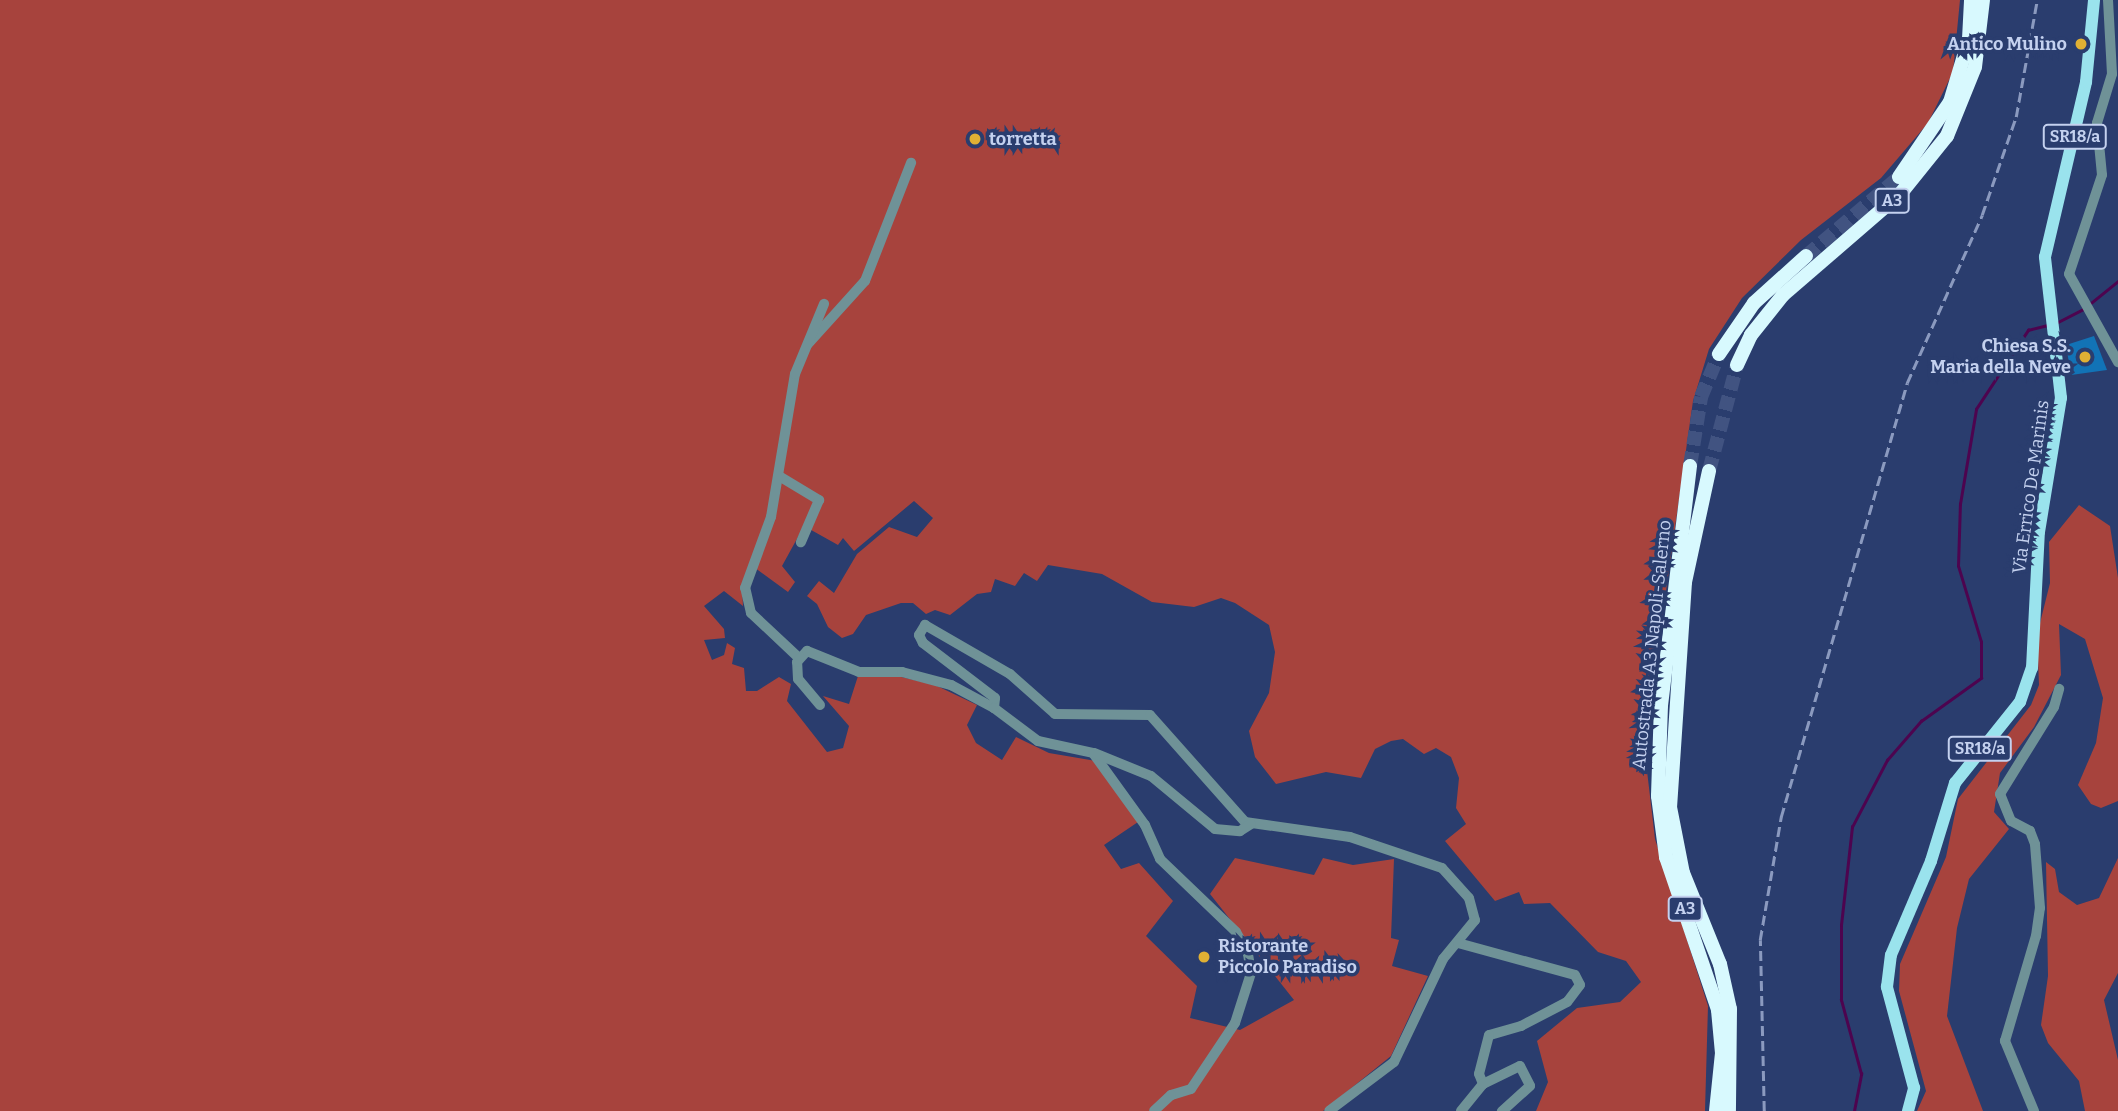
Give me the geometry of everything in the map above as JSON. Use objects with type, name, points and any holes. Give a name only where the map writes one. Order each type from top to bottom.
[{"type":"highway","name":"A3","points":[[1899,177],[1950,102],[1969,39],[1971,0]]},
{"type":"highway","name":"A3","points":[[1737,365],[1783,295],[1901,193],[1947,136],[1975,67],[1983,0]]},
{"type":"highway","points":[[1719,354],[1754,303],[1806,256]]},
{"type":"highway","name":"Autostrada A3 Napoli-Salerno","points":[[1690,466],[1659,819],[1673,880],[1718,1010],[1722,1053],[1716,1111]]},
{"type":"highway","name":"Autostrada A3 Napoli-Salerno","points":[[1684,550],[1709,471]]},
{"type":"highway","name":"Autostrada A3 Napoli-Salerno","points":[[1667,706],[1672,828],[1728,995],[1734,1042],[1729,1111]]},
{"type":"main road","name":"Via Errico De Marinis","points":[[1908,1111],[1914,1088],[1887,974],[1955,783],[2027,688],[2039,532],[2061,380],[2047,271],[2048,237],[2086,82],[2094,0]]},
{"type":"street","points":[[2108,0],[2112,74],[2097,123],[2102,175],[2069,274],[2118,362]]},
{"type":"street","points":[[805,346],[865,281],[911,163]]},
{"type":"street","points":[[799,658],[751,613],[746,588],[779,476],[782,425],[805,346],[824,304]]},
{"type":"street","points":[[779,476],[819,500],[802,542]]},
{"type":"street","points":[[994,709],[995,698],[923,642],[921,629],[925,625],[984,657],[1055,714],[1150,716],[1234,813],[1251,824],[1350,837],[1433,862],[1451,876],[1476,912],[1458,943],[1434,974],[1394,1062],[1329,1111]]},
{"type":"street","points":[[820,705],[798,679],[799,658],[807,651],[859,672],[902,672],[950,685],[994,709],[1038,741],[1093,753],[1151,776],[1215,829],[1240,831],[1251,824]]},
{"type":"street","points":[[2034,1111],[2005,1041],[2036,936],[2040,908],[2035,844],[2030,831],[2011,821],[2000,794],[2054,707],[2059,689]]},
{"type":"street","points":[[1093,753],[1145,825],[1160,859],[1236,932],[1248,954],[1251,973],[1235,1023],[1191,1089],[1171,1095],[1154,1111]]},
{"type":"street","points":[[1458,943],[1575,975],[1580,985],[1567,1002],[1521,1026],[1489,1035],[1479,1074],[1483,1084]]},
{"type":"street","points":[[1461,1111],[1483,1084],[1516,1066],[1527,1071],[1529,1089],[1502,1111]]},
{"type":"shaded area","points":[[0,0],[1960,0],[1953,72],[1928,123],[1881,178],[1801,240],[1742,298],[1709,349],[1693,401],[1644,745],[1655,839],[1708,1006],[1705,1111],[1536,1111],[1548,1082],[1537,1041],[1577,1008],[1620,1002],[1641,982],[1626,961],[1598,952],[1550,903],[1524,904],[1519,892],[1495,901],[1445,841],[1466,824],[1456,808],[1459,778],[1451,757],[1436,748],[1424,754],[1403,739],[1391,741],[1375,749],[1361,778],[1326,772],[1276,784],[1255,757],[1249,731],[1269,693],[1275,652],[1269,625],[1235,603],[1221,598],[1194,607],[1152,602],[1102,574],[1048,565],[1037,581],[1024,573],[1015,586],[995,579],[991,592],[977,594],[950,615],[935,610],[926,614],[913,603],[901,603],[866,615],[853,634],[842,638],[828,627],[817,604],[807,596],[819,581],[834,593],[857,554],[889,527],[917,537],[933,518],[914,501],[854,551],[843,538],[838,545],[804,526],[782,566],[795,582],[788,592],[751,565],[742,587],[743,606],[724,591],[704,606],[724,629],[725,638],[704,640],[712,660],[724,655],[727,643],[735,648],[732,664],[744,668],[746,691],[757,691],[779,677],[791,684],[787,701],[827,752],[843,748],[849,726],[823,696],[849,704],[858,676],[893,675],[935,685],[977,705],[967,725],[976,743],[1002,760],[1016,737],[1049,753],[1096,761],[1138,822],[1104,845],[1121,869],[1139,863],[1173,901],[1146,936],[1197,986],[1190,1018],[1240,1030],[1294,1000],[1210,894],[1235,858],[1314,875],[1323,858],[1353,865],[1394,859],[1391,938],[1399,940],[1392,966],[1428,976],[1391,1056],[1323,1111],[0,1111]]},
{"type":"shaded area","points":[[2079,505],[2110,526],[2118,578],[2118,801],[2101,808],[2091,804],[2078,785],[2096,743],[2103,698],[2085,639],[2059,624],[2061,675],[2034,727],[2000,773],[1994,812],[2009,829],[1969,879],[1957,928],[1947,1016],[1983,1111],[1917,1111],[1926,1091],[1899,991],[1900,964],[1946,857],[1958,799],[2031,705],[2039,685],[2037,635],[2050,583],[2049,542]]},
{"type":"shaded area","points":[[2118,858],[2118,973],[2104,1000],[2118,1060],[2118,1111],[2085,1111],[2079,1081],[2048,1043],[2041,1025],[2048,976],[2046,862],[2055,869],[2059,892],[2077,905],[2099,898]]},
{"type":"building","name":"Chiesa S.S. Maria della Neve","points":[[2094,336],[2107,370],[2071,375],[2066,345]]},
{"type":"waterway","points":[[2091,303],[2118,281]]},
{"type":"waterway","points":[[2058,322],[2086,308]]},
{"type":"waterway","points":[[1854,1111],[1861,1074],[1841,1000],[1841,925],[1852,827],[1887,760],[1921,721],[1981,678],[1981,642],[1958,566],[1960,504],[1976,409],[2028,330],[2048,325]]},
{"type":"tunnel","points":[[1806,256],[1899,177]]},
{"type":"tunnel","points":[[1690,466],[1701,397],[1719,354]]},
{"type":"tunnel","points":[[1709,471],[1737,365]]},
{"type":"railway","points":[[1764,1111],[1760,940],[1781,817],[1907,383],[1982,215],[2016,117],[2037,0]]},
{"type":"place","name":"Antico Mulino","points":[[2081,44]]},
{"type":"place","name":"torretta","points":[[975,139]]},
{"type":"place","name":"Chiesa S.S. Maria della Neve","points":[[2085,357]]},
{"type":"place","name":"Ristorante Piccolo Paradiso","points":[[1204,957]]}]
